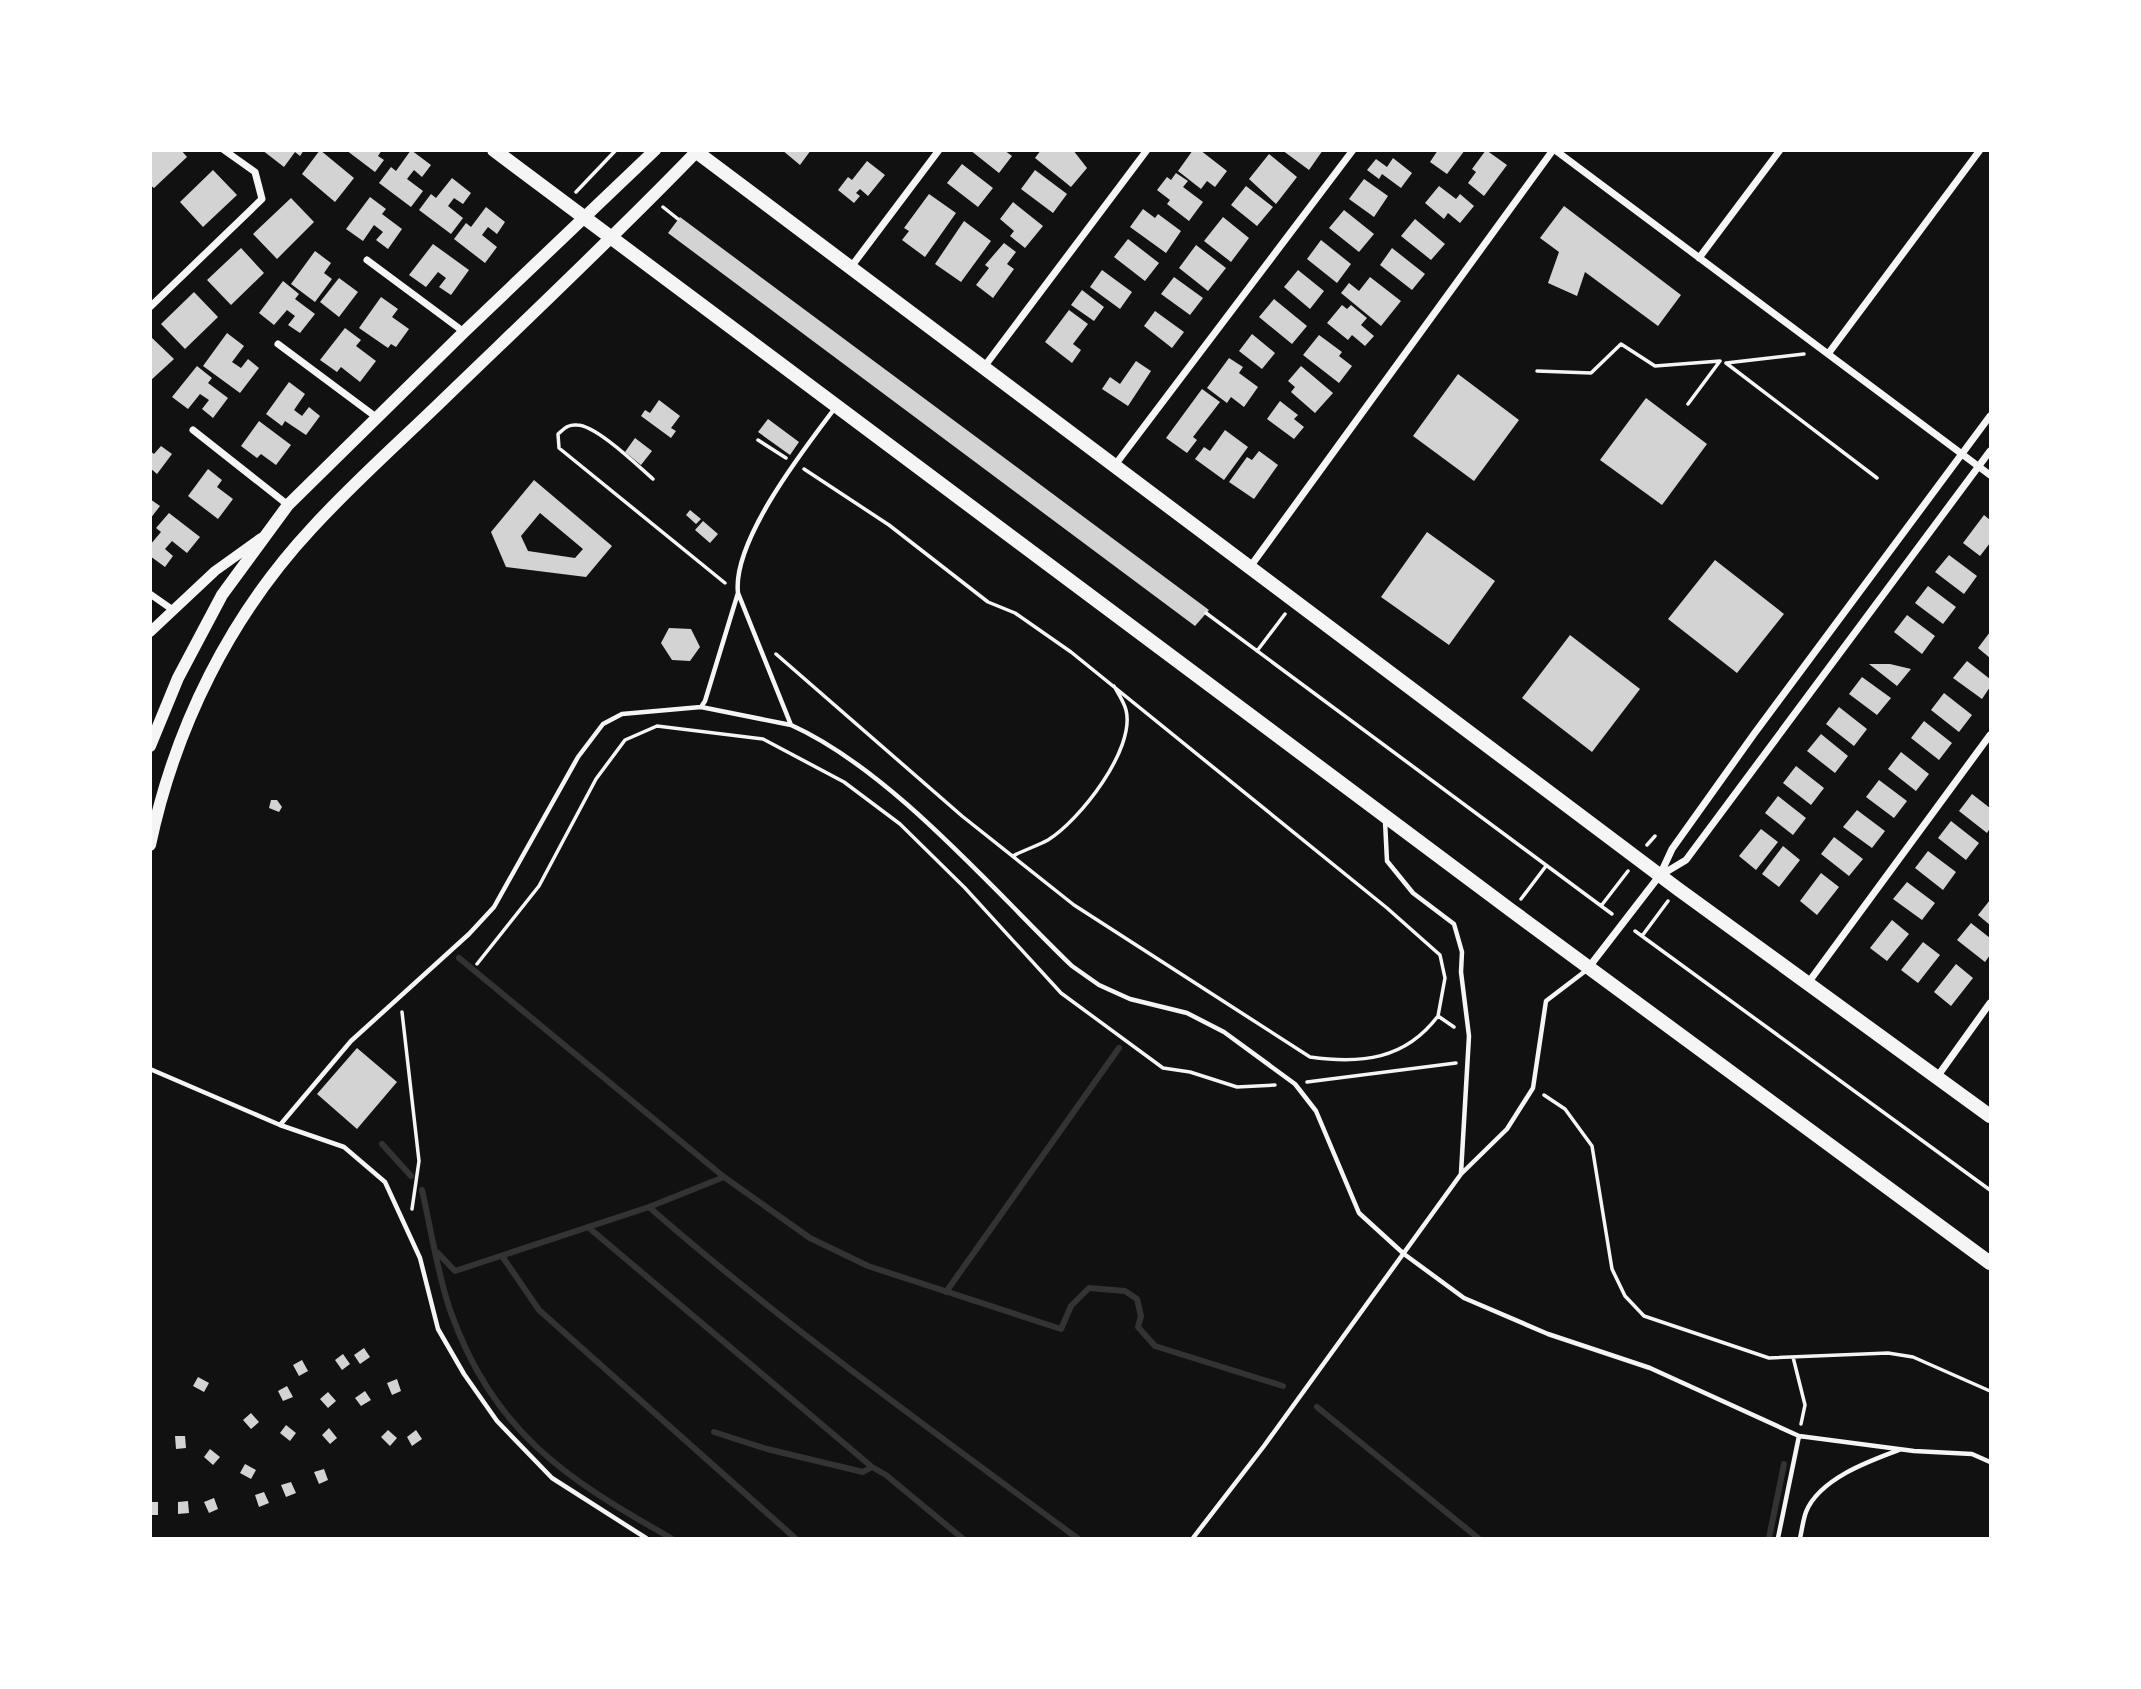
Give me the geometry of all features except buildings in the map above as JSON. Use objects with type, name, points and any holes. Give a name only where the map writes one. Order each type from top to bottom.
[{"type":"main road","points":[[494,150],[1384,816],[1990,1263]]},
{"type":"main road","points":[[150,746],[198,636],[261,538],[288,505],[655,150]]},
{"type":"main road","points":[[150,845],[176,754],[226,644],[270,577],[332,507],[696,151],[1660,875],[1990,1116]]},
{"type":"street","points":[[150,307],[261,199],[255,172],[223,150]]},
{"type":"street","points":[[850,268],[939,150]]},
{"type":"street","points":[[984,368],[1147,150]]},
{"type":"street","points":[[1114,466],[1353,150]]},
{"type":"street","points":[[1250,567],[1554,150],[1990,475]]},
{"type":"street","points":[[1699,258],[1780,150]]},
{"type":"street","points":[[1828,354],[1980,150]]},
{"type":"street","points":[[367,260],[464,332]]},
{"type":"street","points":[[278,344],[376,417]]},
{"type":"street","points":[[1589,968],[1660,875],[1680,838],[1990,416]]},
{"type":"street","points":[[193,430],[288,505]]},
{"type":"street","points":[[1660,875],[1686,860],[1990,451]]},
{"type":"street","points":[[150,632],[215,571],[261,538]]},
{"type":"street","points":[[150,594],[173,610]]},
{"type":"street","points":[[1808,983],[1990,735]]},
{"type":"street","points":[[1937,1077],[1990,1003]]},
{"type":"lane","points":[[791,725],[751,632],[737,582],[758,523],[794,463],[837,405]]},
{"type":"lane","points":[[701,707],[738,593]]},
{"type":"lane","points":[[280,1125],[351,1041],[469,934],[494,906],[578,757],[603,724],[622,715],[701,707],[791,725],[820,738],[913,811],[1072,966],[1090,979],[1130,999],[1187,1013],[1224,1032],[1295,1084],[1315,1111],[1359,1213],[1404,1255],[1476,1304],[1548,1334],[1650,1367],[1799,1436],[1900,1449],[1972,1454],[1990,1462]]},
{"type":"lane","points":[[1384,816],[1387,861],[1413,893],[1454,924],[1462,952],[1461,972],[1469,1036],[1461,1174]]},
{"type":"lane","points":[[1193,1538],[1404,1255],[1461,1174],[1507,1129],[1533,1088],[1546,1001],[1589,968]]},
{"type":"lane","points":[[150,1069],[280,1125],[344,1147],[385,1182],[420,1258],[438,1329],[464,1374],[497,1421],[552,1478],[646,1538]]},
{"type":"lane","points":[[1778,1538],[1799,1436]]},
{"type":"lane","points":[[1800,1538],[1806,1511],[1815,1497],[1854,1467],[1900,1449]]},
{"type":"path","points":[[565,205],[616,150]]},
{"type":"path","points":[[1537,372],[1591,373],[1621,344],[1655,366],[1720,360],[1688,404]]},
{"type":"path","points":[[1828,354],[1782,355],[1726,363],[1877,478]]},
{"type":"path","points":[[653,479],[600,436],[579,424],[565,427],[558,435],[559,448],[738,593]]},
{"type":"path","points":[[751,632],[1073,905],[1310,1057],[1345,1062],[1380,1058],[1423,1035],[1438,1016],[1446,978],[1440,955],[1113,684],[1016,613],[988,602],[888,525],[758,439]]},
{"type":"path","points":[[1257,651],[1295,601]]},
{"type":"path","points":[[1206,613],[1546,866],[1990,1190]]},
{"type":"path","points":[[1012,856],[1048,839],[1070,822],[1113,767],[1124,739],[1126,711],[1113,684]]},
{"type":"path","points":[[477,964],[538,886],[596,779],[625,740],[657,726],[763,739],[844,782],[900,824],[965,888],[1061,993],[1163,1068],[1190,1072],[1237,1087],[1295,1084],[1468,1062]]},
{"type":"path","points":[[1512,911],[1546,866]]},
{"type":"path","points":[[400,997],[419,1161],[408,1232]]},
{"type":"path","points":[[1438,1016],[1469,1036]]},
{"type":"path","points":[[1533,1088],[1565,1109],[1591,1146],[1612,1269],[1625,1296],[1644,1316],[1769,1358],[1888,1353],[1913,1357],[1990,1391]]},
{"type":"path","points":[[1793,1357],[1805,1405],[1799,1436]]},
{"type":"waterway","points":[[459,958],[724,1177],[810,1238],[868,1266],[1061,1329],[1071,1306],[1089,1288],[1125,1291],[1137,1299],[1141,1316],[1138,1327],[1155,1346],[1283,1386]]},
{"type":"waterway","points":[[946,1292],[1119,1048]]},
{"type":"waterway","points":[[382,1144],[411,1176]]},
{"type":"waterway","points":[[438,1253],[455,1271],[649,1207],[724,1177]]},
{"type":"waterway","points":[[422,1190],[445,1296],[467,1352],[488,1388],[536,1447],[565,1471],[597,1494],[671,1538]]},
{"type":"waterway","points":[[649,1207],[806,1336],[1077,1538]]},
{"type":"waterway","points":[[588,1227],[872,1467]]},
{"type":"waterway","points":[[502,1256],[539,1310],[795,1538]]},
{"type":"waterway","points":[[1317,1407],[1478,1538]]},
{"type":"waterway","points":[[714,1432],[767,1449],[863,1472],[872,1467],[886,1475],[962,1538]]},
{"type":"waterway","points":[[1769,1538],[1784,1464]]}]
